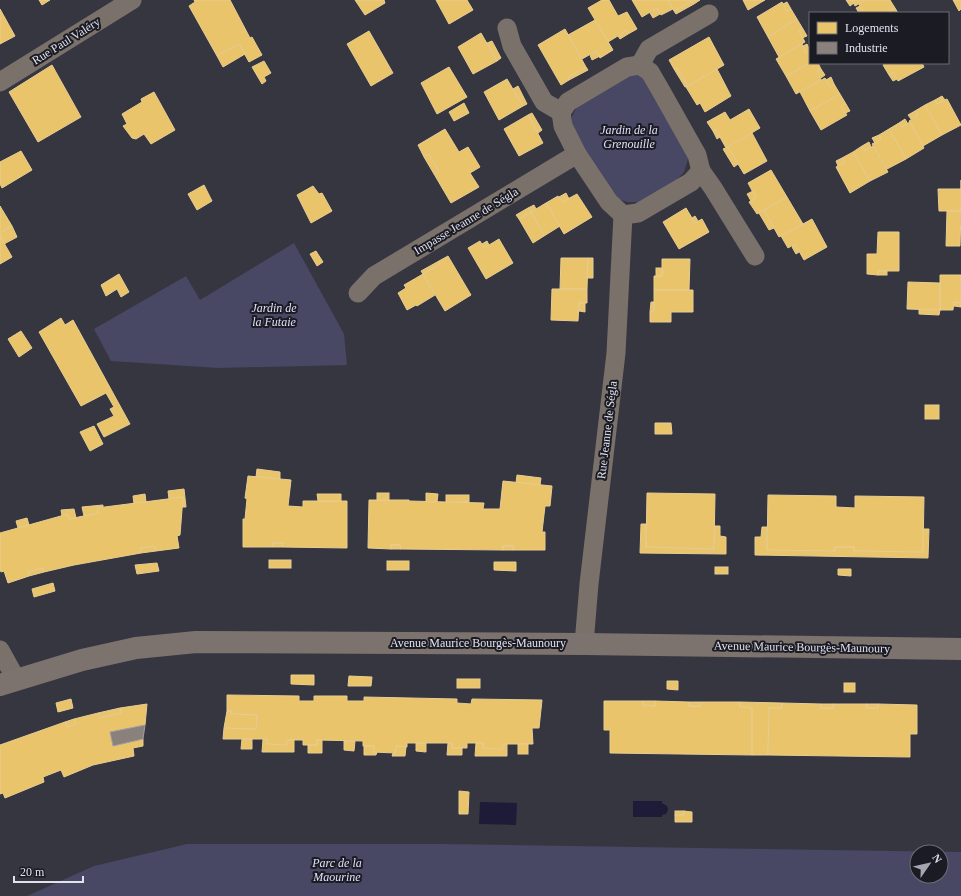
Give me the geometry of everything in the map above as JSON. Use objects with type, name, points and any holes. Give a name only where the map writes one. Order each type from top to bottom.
[{"type":"street","name":"Rue Paul Valéry","points":[[0,82],[132,0]]},
{"type":"street","points":[[640,65],[649,48],[708,14]]},
{"type":"street","points":[[507,28],[512,46],[544,102],[561,112]]},
{"type":"street","points":[[700,171],[691,182],[638,212],[623,215],[609,202],[577,154],[563,126],[561,112],[568,102],[627,67],[640,65],[650,72],[697,155],[700,171],[713,188],[755,256]]},
{"type":"street","name":"Impasse Jeanne de Ségla","points":[[358,293],[374,276],[577,154]]},
{"type":"street","name":"Rue Jeanne de Ségla","points":[[584,644],[589,584],[616,353],[623,215]]},
{"type":"street","name":"Avenue Maurice Bourgès-Maunoury","points":[[8,682],[82,660],[136,648],[196,642],[584,644],[961,650]]},
{"type":"street","points":[[0,650],[8,682]]},
{"type":"green space","name":"Jardin de la Grenouille","points":[[632,75],[641,76],[647,81],[689,156],[684,172],[675,182],[638,202],[628,202],[617,199],[609,192],[572,127],[572,117],[576,108]]},
{"type":"green space","name":"Jardin de la Futaie","points":[[294,243],[344,334],[347,365],[218,368],[111,361],[94,329],[186,276],[200,300]]},
{"type":"green space","name":"Parc de la Maourine","points":[[187,844],[443,844],[909,851],[909,884],[949,884],[949,852],[961,852],[961,896],[27,896],[94,866]]},
{"type":"shaded area","points":[[633,801],[662,801],[662,803],[667,806],[668,810],[666,814],[662,815],[662,817],[633,817]]},
{"type":"shaded area","points":[[480,802],[517,803],[516,825],[479,824]]},
{"type":"building: Logements","points":[[39,0],[50,0],[42,5]]},
{"type":"building: Logements","points":[[194,0],[230,0],[250,38],[252,37],[262,55],[249,62],[239,44],[217,56],[189,6],[195,2]]},
{"type":"building: Logements","points":[[355,0],[384,0],[385,3],[365,15]]},
{"type":"building: Logements","points":[[436,0],[467,0],[473,10],[449,24]]},
{"type":"building: Logements","points":[[602,0],[609,0],[618,16],[627,12],[637,29],[628,34],[626,31],[608,42],[588,8]]},
{"type":"building: Logements","points":[[632,0],[668,0],[673,9],[661,15],[657,8],[642,17]]},
{"type":"building: Logements","points":[[668,0],[700,0],[694,4],[692,1],[674,11]]},
{"type":"building: Logements","points":[[743,0],[765,0],[748,10]]},
{"type":"building: Logements","points":[[846,0],[852,0],[854,3],[850,6]]},
{"type":"building: Logements","points":[[852,0],[866,0],[855,6]]},
{"type":"building: Logements","points":[[866,0],[890,0],[895,8],[889,12],[863,12],[859,4]]},
{"type":"building: Logements","points":[[953,0],[961,0],[961,9],[959,11]]},
{"type":"building: Logements","points":[[692,1],[694,4],[676,14],[674,11]]},
{"type":"building: Logements","points":[[782,2],[787,11],[791,9],[797,19],[768,37],[757,17]]},
{"type":"building: Logements","points":[[787,2],[791,9],[787,11],[783,4]]},
{"type":"building: Logements","points":[[860,6],[863,12],[858,12],[856,8]]},
{"type":"building: Logements","points":[[657,8],[660,14],[653,18],[650,13]]},
{"type":"building: Logements","points":[[895,8],[897,12],[889,12]]},
{"type":"building: Logements","points":[[0,9],[15,36],[0,44]]},
{"type":"building: Logements","points":[[797,19],[803,29],[799,31],[805,42],[779,57],[768,37]]},
{"type":"building: Logements","points":[[595,20],[613,50],[600,58],[596,51],[582,59],[568,35]]},
{"type":"building: Logements","points":[[565,29],[586,67],[568,77],[569,80],[561,85],[538,45]]},
{"type":"building: Logements","points":[[803,29],[807,36],[802,38],[799,31]]},
{"type":"building: Logements","points":[[369,31],[393,73],[371,86],[347,44]]},
{"type":"building: Logements","points":[[626,31],[628,34],[620,39],[618,36]]},
{"type":"building: Logements","points":[[481,33],[497,61],[473,74],[458,47]]},
{"type":"building: Logements","points":[[709,37],[724,65],[688,86],[677,68],[674,69],[669,60]]},
{"type":"building: Logements","points":[[492,41],[501,58],[497,61],[487,43]]},
{"type":"building: Logements","points":[[239,44],[245,54],[223,67],[217,56]]},
{"type":"building: Logements","points":[[802,44],[806,53],[809,52],[809,64],[786,76],[776,59]]},
{"type":"building: Logements","points":[[807,44],[809,52],[806,53],[803,46]]},
{"type":"building: Logements","points":[[596,51],[600,56],[592,60],[590,55]]},
{"type":"building: Logements","points":[[264,61],[271,73],[264,77],[266,81],[262,84],[252,67]]},
{"type":"building: Logements","points":[[809,64],[818,64],[821,69],[817,71],[821,80],[796,94],[786,76]]},
{"type":"building: Logements","points":[[922,64],[924,67],[898,81],[893,72],[889,75],[883,65]]},
{"type":"building: Logements","points":[[52,65],[81,117],[38,142],[9,92]]},
{"type":"building: Logements","points":[[449,67],[467,97],[437,114],[421,83]]},
{"type":"building: Logements","points":[[586,67],[588,70],[569,80],[568,77]]},
{"type":"building: Logements","points":[[677,68],[688,86],[685,87],[674,69]]},
{"type":"building: Logements","points":[[717,69],[731,96],[705,112],[700,103],[697,105],[686,87]]},
{"type":"building: Logements","points":[[821,69],[825,75],[821,78],[817,71]]},
{"type":"building: Logements","points":[[893,72],[897,79],[893,81],[889,75]]},
{"type":"building: Logements","points":[[831,77],[834,84],[830,87],[826,80]]},
{"type":"building: Logements","points":[[825,78],[830,87],[834,84],[840,94],[810,111],[800,92]]},
{"type":"building: Logements","points":[[507,79],[523,106],[499,120],[484,92]]},
{"type":"building: Logements","points":[[518,86],[527,104],[523,106],[513,89]]},
{"type":"building: Logements","points":[[154,92],[175,130],[151,144],[144,134],[136,139],[132,138],[123,126],[127,124],[122,114],[142,102],[141,99]]},
{"type":"building: Logements","points":[[840,94],[846,104],[841,106],[847,115],[821,130],[810,111]]},
{"type":"building: Logements","points":[[942,96],[945,100],[937,104],[935,100]]},
{"type":"building: Logements","points":[[947,99],[961,125],[942,135],[925,105],[935,100],[937,104]]},
{"type":"building: Logements","points":[[464,103],[469,113],[454,121],[449,112]]},
{"type":"building: Logements","points":[[846,104],[850,111],[845,113],[841,106]]},
{"type":"building: Logements","points":[[925,105],[942,135],[923,146],[909,121],[918,115],[915,111]]},
{"type":"building: Logements","points":[[749,109],[760,128],[726,148],[716,130],[713,131],[707,122],[725,112],[730,120]]},
{"type":"building: Logements","points":[[915,111],[918,115],[911,119],[908,115]]},
{"type":"building: Logements","points":[[532,113],[542,130],[538,133],[528,115]]},
{"type":"building: Logements","points":[[528,115],[543,143],[519,156],[504,129]]},
{"type":"building: Logements","points":[[905,119],[908,124],[902,127],[899,123]]},
{"type":"building: Logements","points":[[910,122],[924,148],[906,159],[889,129],[899,123],[902,127]]},
{"type":"building: Logements","points":[[445,129],[459,152],[468,147],[480,167],[470,173],[479,187],[451,203],[434,174],[439,171],[429,154],[424,157],[418,145]]},
{"type":"building: Logements","points":[[889,129],[906,159],[887,169],[872,144],[881,139],[879,135]]},
{"type":"building: Logements","points":[[716,130],[720,137],[717,139],[713,131]]},
{"type":"building: Logements","points":[[752,133],[767,161],[744,174],[728,147]]},
{"type":"building: Logements","points":[[879,135],[881,139],[875,143],[872,138]]},
{"type":"building: Logements","points":[[869,142],[871,147],[865,151],[862,146]]},
{"type":"building: Logements","points":[[862,146],[865,151],[873,146],[888,172],[870,181],[853,152]]},
{"type":"building: Logements","points":[[728,147],[738,164],[734,167],[723,149]]},
{"type":"building: Logements","points":[[21,151],[32,170],[2,188],[0,184],[0,162]]},
{"type":"building: Logements","points":[[853,152],[870,181],[850,193],[836,167],[845,162],[842,158]]},
{"type":"building: Logements","points":[[429,154],[439,171],[434,174],[424,157]]},
{"type":"building: Logements","points":[[842,158],[845,162],[838,166],[836,161]]},
{"type":"building: Logements","points":[[771,170],[787,197],[757,214],[749,202],[756,198],[748,183]]},
{"type":"building: Logements","points":[[204,185],[212,201],[197,210],[188,194]]},
{"type":"building: Logements","points":[[313,186],[319,194],[322,193],[332,211],[311,223],[297,195]]},
{"type":"building: Logements","points":[[938,189],[961,189],[961,211],[939,211]]},
{"type":"building: Logements","points":[[753,191],[756,198],[751,201],[747,194]]},
{"type":"building: Logements","points":[[566,193],[569,199],[562,202],[559,197]]},
{"type":"building: Logements","points":[[577,194],[592,217],[564,234],[546,203],[558,196],[562,202]]},
{"type":"building: Logements","points":[[787,197],[803,224],[779,237],[764,210]]},
{"type":"building: Logements","points":[[546,203],[560,226],[544,236],[531,212]]},
{"type":"building: Logements","points":[[534,205],[536,209],[531,212],[528,208]]},
{"type":"building: Logements","points":[[0,206],[12,226],[0,233]]},
{"type":"building: Logements","points":[[528,208],[531,212],[519,219],[516,215]]},
{"type":"building: Logements","points":[[686,208],[695,223],[702,219],[709,232],[679,249],[663,222]]},
{"type":"building: Logements","points":[[764,210],[774,228],[769,230],[759,213]]},
{"type":"building: Logements","points":[[947,211],[961,211],[960,246],[946,246]]},
{"type":"building: Logements","points":[[531,212],[544,236],[533,243],[519,219]]},
{"type":"building: Logements","points":[[695,216],[698,221],[695,223],[692,218]]},
{"type":"building: Logements","points":[[812,219],[827,247],[804,260],[795,244],[788,248],[781,236]]},
{"type":"building: Logements","points":[[12,226],[17,237],[4,244],[0,233]]},
{"type":"building: Logements","points":[[878,232],[899,232],[899,271],[878,271],[878,275],[867,274],[867,254],[877,254]]},
{"type":"building: Logements","points":[[0,236],[12,257],[0,264]]},
{"type":"building: Logements","points":[[499,239],[513,263],[486,279],[468,248],[480,241],[484,248]]},
{"type":"building: Logements","points":[[487,241],[489,245],[484,248],[482,244]]},
{"type":"building: Logements","points":[[795,244],[799,252],[796,254],[792,247]]},
{"type":"building: Logements","points":[[316,251],[323,262],[317,266],[310,254]]},
{"type":"building: Logements","points":[[448,256],[471,295],[445,311],[423,274],[440,264],[439,261]]},
{"type":"building: Logements","points":[[561,258],[588,258],[587,289],[560,289]]},
{"type":"building: Logements","points":[[588,258],[593,258],[593,278],[587,278]]},
{"type":"building: Logements","points":[[662,259],[690,259],[689,290],[654,290],[654,276],[662,276]]},
{"type":"building: Logements","points":[[439,261],[440,264],[423,274],[421,271]]},
{"type":"building: Logements","points":[[656,268],[662,268],[662,276],[656,276]]},
{"type":"building: Logements","points":[[878,271],[887,271],[887,275],[878,275]]},
{"type":"building: Logements","points":[[119,274],[129,292],[121,297],[117,289],[106,296],[101,285]]},
{"type":"building: Logements","points":[[423,274],[435,295],[407,310],[398,293],[406,288],[404,285]]},
{"type":"building: Logements","points":[[940,275],[961,275],[961,303],[954,302],[953,310],[940,310]]},
{"type":"building: Logements","points":[[908,282],[940,283],[940,310],[907,309]]},
{"type":"building: Logements","points":[[552,289],[587,289],[587,303],[579,303],[578,321],[551,320]]},
{"type":"building: Logements","points":[[654,290],[693,290],[693,312],[671,312],[671,322],[650,322],[650,312],[654,311]]},
{"type":"building: Logements","points":[[651,302],[654,302],[654,311],[650,312]]},
{"type":"building: Logements","points":[[954,302],[961,303],[961,307],[954,306]]},
{"type":"building: Logements","points":[[579,303],[585,303],[585,312],[579,311]]},
{"type":"building: Logements","points":[[919,309],[940,310],[939,315],[919,314]]},
{"type":"building: Logements","points":[[61,318],[65,325],[73,320],[130,424],[104,437],[97,424],[114,416],[110,409],[114,407],[106,393],[81,406],[39,332]]},
{"type":"building: Logements","points":[[21,331],[32,348],[19,357],[8,339]]},
{"type":"building: Logements","points":[[925,405],[939,405],[939,419],[925,419]]},
{"type":"building: Logements","points":[[655,423],[671,423],[672,434],[655,434]]},
{"type":"building: Logements","points":[[94,426],[103,444],[90,451],[80,432]]},
{"type":"building: Logements","points":[[257,469],[280,472],[280,479],[256,477]]},
{"type":"building: Logements","points":[[517,475],[541,478],[540,485],[516,483]]},
{"type":"building: Logements","points":[[248,476],[291,480],[288,506],[303,507],[303,501],[347,501],[347,548],[282,547],[283,543],[273,543],[273,547],[243,547],[243,519],[245,519],[247,499],[245,498]]},
{"type":"building: Logements","points":[[503,481],[552,486],[550,506],[545,506],[542,532],[545,532],[545,550],[513,550],[513,546],[503,546],[503,550],[400,549],[400,545],[391,545],[391,549],[368,548],[369,500],[484,503],[483,509],[500,509]]},
{"type":"building: Logements","points":[[184,489],[186,507],[182,507],[183,497],[169,499],[168,491]]},
{"type":"building: Logements","points":[[377,493],[389,493],[389,500],[377,500]]},
{"type":"building: Logements","points":[[426,493],[438,494],[437,502],[426,502]]},
{"type":"building: Logements","points":[[647,493],[715,494],[714,549],[646,547]]},
{"type":"building: Logements","points":[[145,494],[146,502],[134,504],[133,496]]},
{"type":"building: Logements","points":[[317,494],[341,494],[341,501],[318,501]]},
{"type":"building: Logements","points":[[446,495],[469,495],[469,502],[446,502]]},
{"type":"building: Logements","points":[[768,495],[836,496],[836,507],[855,508],[855,496],[924,497],[923,552],[854,551],[854,547],[835,547],[835,551],[767,550]]},
{"type":"building: Logements","points":[[183,497],[180,535],[177,536],[179,548],[156,551],[155,546],[140,548],[141,553],[44,572],[43,568],[28,572],[29,576],[8,583],[4,571],[1,572],[0,570],[0,533],[68,514],[69,519],[98,513],[97,508]]},
{"type":"building: Logements","points":[[103,505],[103,507],[97,508],[98,513],[84,516],[82,507]]},
{"type":"building: Logements","points":[[74,509],[76,518],[69,519],[68,514],[62,516],[61,510]]},
{"type":"building: Logements","points":[[27,518],[29,525],[18,528],[16,521]]},
{"type":"building: Logements","points":[[641,524],[646,524],[646,547],[714,549],[715,526],[720,526],[720,536],[726,537],[726,554],[640,553]]},
{"type":"building: Logements","points":[[762,527],[767,527],[767,550],[835,551],[835,547],[854,547],[854,551],[923,552],[923,529],[929,529],[928,558],[755,555],[755,537],[761,537]]},
{"type":"building: Logements","points":[[273,543],[283,543],[282,547],[273,547]]},
{"type":"building: Logements","points":[[391,545],[400,545],[400,549],[391,549]]},
{"type":"building: Logements","points":[[155,546],[156,551],[141,553],[140,548]]},
{"type":"building: Logements","points":[[503,546],[513,546],[513,550],[503,550]]},
{"type":"building: Logements","points":[[269,560],[291,560],[291,568],[269,568]]},
{"type":"building: Logements","points":[[387,561],[409,561],[409,570],[387,570]]},
{"type":"building: Logements","points":[[494,562],[516,562],[516,571],[494,570]]},
{"type":"building: Logements","points":[[157,563],[159,571],[137,574],[135,565]]},
{"type":"building: Logements","points":[[715,567],[728,567],[728,574],[715,574]]},
{"type":"building: Logements","points":[[43,568],[44,572],[29,576],[28,572]]},
{"type":"building: Logements","points":[[838,569],[851,569],[851,576],[838,575]]},
{"type":"building: Logements","points":[[53,583],[55,591],[34,597],[32,589]]},
{"type":"building: Logements","points":[[291,675],[314,675],[314,685],[291,684]]},
{"type":"building: Logements","points":[[349,676],[372,677],[371,686],[348,686]]},
{"type":"building: Logements","points":[[457,679],[480,679],[480,688],[457,688]]},
{"type":"building: Logements","points":[[667,681],[678,681],[678,690],[667,689]]},
{"type":"building: Logements","points":[[844,683],[855,683],[855,692],[844,692]]},
{"type":"building: Logements","points":[[227,695],[299,696],[299,701],[314,701],[314,696],[347,696],[347,701],[364,701],[364,697],[457,699],[457,703],[471,704],[472,699],[542,700],[539,728],[532,728],[533,744],[503,744],[502,749],[483,748],[483,743],[467,743],[467,748],[452,748],[452,743],[407,743],[407,747],[396,746],[395,753],[373,752],[374,746],[363,746],[363,741],[317,740],[317,745],[303,745],[303,740],[287,740],[286,745],[267,744],[267,739],[223,739],[224,728],[256,729],[257,715],[231,714],[231,711],[227,711]]},
{"type":"building: Logements","points":[[71,699],[73,708],[58,712],[56,703]]},
{"type":"building: Logements","points":[[604,701],[643,701],[643,705],[655,706],[655,701],[689,702],[689,706],[700,706],[701,702],[740,702],[740,707],[752,708],[752,755],[610,753],[610,730],[604,730]]},
{"type":"building: Logements","points":[[643,701],[655,701],[655,706],[643,705]]},
{"type":"building: Logements","points":[[689,702],[701,702],[700,706],[689,706]]},
{"type":"building: Logements","points":[[740,702],[782,703],[782,708],[769,708],[768,755],[752,755],[752,708],[740,707]]},
{"type":"building: Logements","points":[[782,703],[821,704],[821,708],[833,708],[833,704],[867,704],[867,708],[878,708],[878,704],[917,705],[917,734],[910,734],[910,757],[768,755],[769,708],[782,708]]},
{"type":"building: Logements","points":[[147,704],[145,725],[110,732],[113,746],[143,739],[143,746],[133,748],[134,756],[93,765],[64,777],[61,770],[43,777],[44,782],[5,798],[3,793],[0,794],[0,745],[65,722],[67,727],[76,724],[74,719],[98,713],[99,718],[121,713],[120,708]]},
{"type":"building: Logements","points":[[821,704],[833,704],[833,708],[821,708]]},
{"type":"building: Logements","points":[[867,704],[878,704],[878,708],[867,708]]},
{"type":"building: Logements","points":[[120,708],[121,713],[99,718],[98,713]]},
{"type":"building: Logements","points":[[227,711],[231,711],[231,714],[257,715],[256,729],[224,728]]},
{"type":"building: Logements","points":[[74,719],[76,724],[67,727],[65,722]]},
{"type":"building: Logements","points":[[242,739],[252,739],[252,749],[241,749]]},
{"type":"building: Logements","points":[[263,739],[267,739],[267,744],[286,745],[287,740],[294,740],[294,752],[262,752]]},
{"type":"building: Logements","points":[[317,740],[322,740],[322,753],[308,753],[308,745],[317,745]]},
{"type":"building: Logements","points":[[344,741],[355,741],[354,751],[344,750]]},
{"type":"building: Logements","points":[[416,743],[426,743],[426,752],[416,751]]},
{"type":"building: Logements","points":[[448,743],[452,743],[452,748],[462,748],[462,755],[447,755]]},
{"type":"building: Logements","points":[[476,743],[483,743],[483,748],[502,749],[503,744],[507,744],[507,756],[475,756]]},
{"type":"building: Logements","points":[[518,744],[528,744],[528,754],[518,754]]},
{"type":"building: Logements","points":[[364,746],[374,746],[373,752],[377,752],[376,755],[364,755]]},
{"type":"building: Logements","points":[[396,746],[406,747],[405,756],[392,756],[393,753],[395,753]]},
{"type":"building: Logements","points":[[459,791],[469,792],[468,814],[459,814]]},
{"type":"building: Logements","points":[[675,811],[684,811],[684,815],[675,815]]},
{"type":"building: Logements","points":[[684,811],[692,812],[692,822],[675,822],[675,815],[684,815]]},
{"type":"building: Industrie","points":[[145,725],[143,739],[113,746],[110,732]]}]
